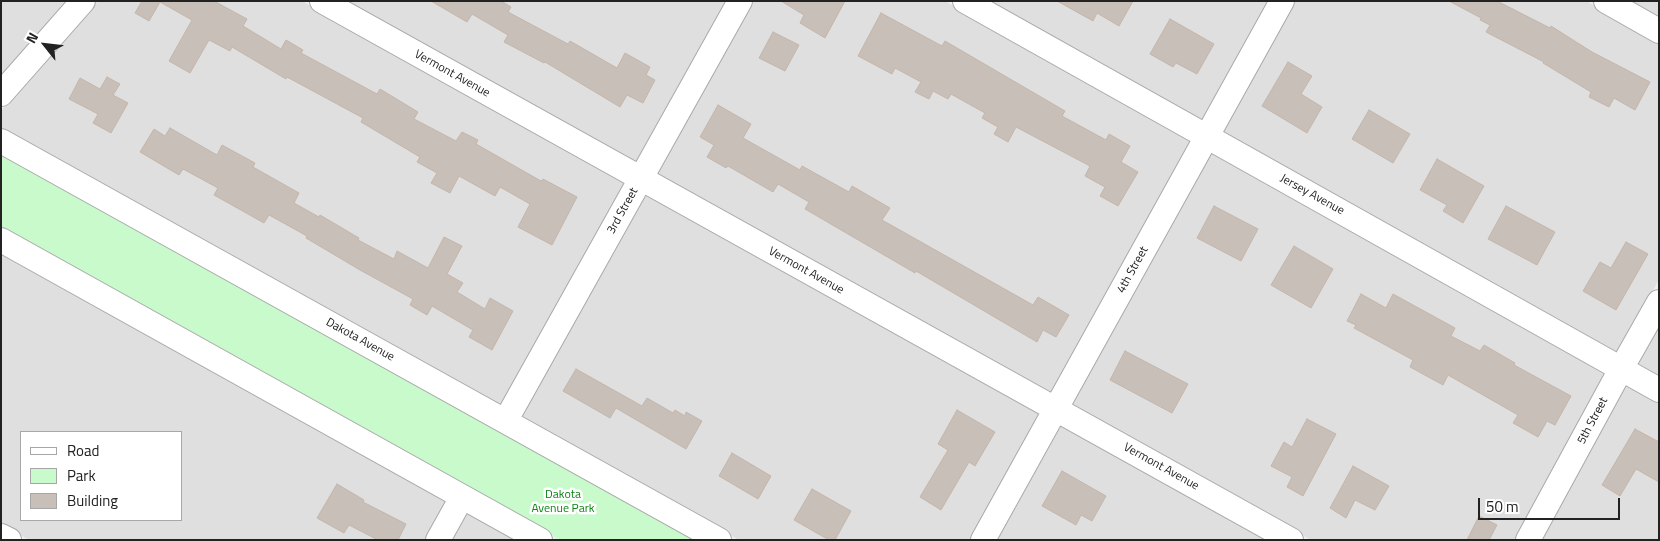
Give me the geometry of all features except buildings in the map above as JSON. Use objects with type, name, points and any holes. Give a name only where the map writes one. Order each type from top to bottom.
[{"type":"street","points":[[1,94],[83,1]]},
{"type":"street","name":"Vermont Avenue","points":[[322,1],[1291,540]]},
{"type":"street","name":"3rd Street","points":[[506,420],[740,1]]},
{"type":"street","name":"Jersey Avenue","points":[[965,1],[1659,390]]},
{"type":"street","name":"4th Street","points":[[983,540],[1282,1]]},
{"type":"street","points":[[1606,1],[1659,31]]},
{"type":"street","name":"Dakota Avenue","points":[[1,141],[719,540]]},
{"type":"street","points":[[1,240],[540,540]]},
{"type":"street","name":"5th Street","points":[[1528,540],[1659,302]]},
{"type":"street","points":[[438,540],[462,497]]},
{"type":"street","points":[[1,536],[9,540]]},
{"type":"shaded area","points":[[1,1],[69,1],[1,78]]},
{"type":"shaded area","points":[[98,1],[302,1],[626,183],[501,407],[1,130],[1,111]]},
{"type":"shaded area","points":[[342,1],[727,1],[636,166]]},
{"type":"shaded area","points":[[752,1],[945,1],[1193,139],[1051,395],[655,176]]},
{"type":"shaded area","points":[[985,1],[1270,1],[1203,122]]},
{"type":"shaded area","points":[[1295,1],[1586,1],[1659,42],[1659,280],[1616,355],[1222,133]]},
{"type":"shaded area","points":[[1626,1],[1659,1],[1659,20]]},
{"type":"shaded area","points":[[1213,150],[1606,372],[1516,540],[1311,540],[1070,405]]},
{"type":"shaded area","points":[[645,193],[1041,412],[971,540],[739,540],[520,418]]},
{"type":"shaded area","points":[[1,251],[448,500],[426,540],[29,540],[1,524]]},
{"type":"shaded area","points":[[1659,324],[1659,379],[1635,366]]},
{"type":"shaded area","points":[[1626,383],[1659,401],[1659,540],[1541,540]]},
{"type":"shaded area","points":[[1061,422],[1271,540],[996,540]]},
{"type":"shaded area","points":[[467,511],[520,540],[451,540]]},
{"type":"green space","name":"Dakota Avenue Park","points":[[1,151],[702,540],[560,540],[1,229]]}]
